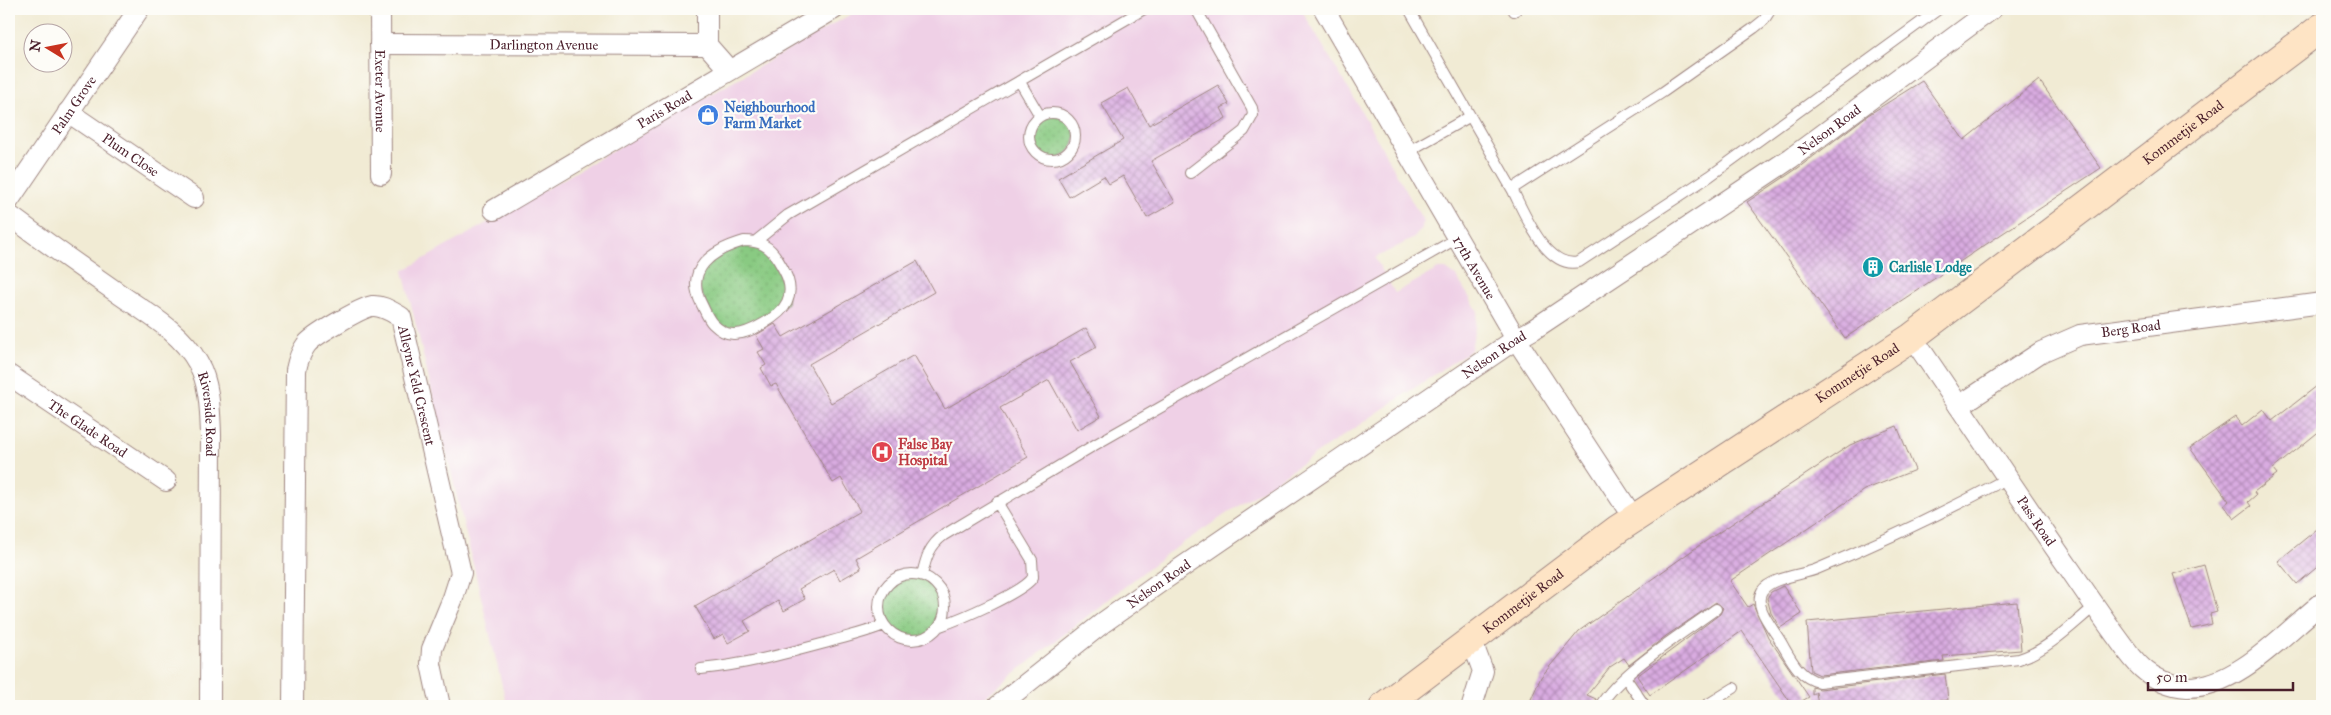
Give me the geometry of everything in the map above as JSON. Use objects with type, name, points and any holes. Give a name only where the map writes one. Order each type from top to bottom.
[{"type":"main road","name":"Kommetjie Road","points":[[1384,706],[1471,639],[1634,519],[1912,338],[2322,27]]},
{"type":"street","name":"Palm Grove","points":[[9,200],[139,9]]},
{"type":"street","name":"Exeter Avenue","points":[[380,9],[381,174]]},
{"type":"street","points":[[707,9],[707,45],[729,70]]},
{"type":"street","name":"Paris Road","points":[[494,210],[834,9]]},
{"type":"street","name":"17th Avenue","points":[[1324,9],[1456,239],[1516,339],[1634,519]]},
{"type":"street","name":"Nelson Road","points":[[998,706],[1150,588],[1516,339],[1534,329],[1791,158],[1992,9]]},
{"type":"street","name":"Darlington Avenue","points":[[380,44],[707,45]]},
{"type":"street","name":"Plum Close","points":[[68,112],[194,198]]},
{"type":"street","name":"Riverside Road","points":[[9,216],[174,334],[198,364],[205,382],[210,407],[211,434],[210,706]]},
{"type":"street","name":"Berg Road","points":[[1959,406],[2041,352],[2080,335],[2322,303]]},
{"type":"street","name":"Alleyne Yeld Crescent","points":[[293,706],[296,370],[299,354],[307,343],[323,331],[372,306],[384,308],[401,317],[461,572],[453,598],[432,649],[431,664],[440,706]]},
{"type":"street","name":"Pass Road","points":[[1912,338],[2006,479],[2131,657],[2144,670],[2156,678],[2179,686],[2199,686],[2227,677],[2262,653],[2322,603]]},
{"type":"street","name":"The Glade Road","points":[[9,375],[166,481]]},
{"type":"street","points":[[1471,639],[1483,671],[1472,706]]},
{"type":"lane","points":[[756,241],[774,252],[788,277],[790,290],[787,302],[778,315],[746,332],[733,334],[720,330],[711,322],[695,293],[695,280],[699,269],[707,259],[728,246],[744,241],[756,241],[788,215],[1144,9]]},
{"type":"lane","points":[[1190,173],[1244,131],[1254,115],[1252,108],[1196,9]]},
{"type":"lane","points":[[1409,9],[1537,236],[1551,254],[1566,262],[1579,262],[1710,176],[1817,100],[1939,9]]},
{"type":"lane","points":[[1512,189],[1663,92],[1754,28],[1764,20],[1771,9]]},
{"type":"lane","points":[[1020,82],[1040,116]]},
{"type":"lane","points":[[1055,113],[1062,116],[1073,126],[1074,141],[1066,154],[1060,158],[1045,158],[1033,150],[1029,135],[1034,122],[1040,116],[1055,113]]},
{"type":"lane","points":[[1407,152],[1469,117]]},
{"type":"lane","points":[[922,575],[928,553],[937,540],[997,502],[1456,239]]},
{"type":"lane","points":[[2006,479],[1956,506],[1870,547],[1814,570],[1787,577],[1766,587],[1760,596],[1761,608],[1793,661],[1804,676],[1819,682],[2019,659],[2032,655],[2043,648],[2095,606]]},
{"type":"lane","points":[[940,626],[946,606],[944,596],[931,579],[922,575],[902,575],[893,579],[886,586],[878,605],[884,625],[891,633],[911,641],[922,639],[940,626],[977,611],[1026,585],[1033,577],[1032,560],[997,502]]},
{"type":"lane","points":[[1600,706],[1607,695],[1625,677],[1716,609]]},
{"type":"lane","points":[[701,669],[736,665],[864,632],[884,625]]},
{"type":"lane","points":[[1625,677],[1645,706]]},
{"type":"lane","points":[[1705,706],[1734,688]]},
{"type":"shaded area","name":"False Bay Hospital","points":[[860,9],[1301,9],[1423,221],[1422,228],[1414,238],[1375,258],[1395,293],[1438,269],[1446,269],[1456,276],[1478,311],[1471,350],[1165,555],[973,706],[507,706],[403,271]]},
{"type":"green space","points":[[1052,113],[1065,117],[1071,123],[1075,136],[1071,149],[1065,155],[1052,159],[1039,155],[1033,149],[1029,136],[1033,123],[1039,117]]},
{"type":"green space","points":[[756,241],[788,277],[787,303],[746,332],[719,330],[695,280],[707,259]]},
{"type":"green space","points":[[906,574],[918,574],[936,583],[943,594],[945,607],[943,620],[936,631],[925,638],[906,640],[893,635],[884,626],[879,613],[879,601],[884,588],[893,579]]},
{"type":"building","name":"Carlisle Lodge","points":[[2039,80],[2101,168],[1845,338],[1747,202],[1798,168],[1868,115],[1922,81],[1964,140]]},
{"type":"building","points":[[1218,85],[1229,104],[1221,108],[1226,118],[1151,161],[1175,202],[1147,218],[1123,176],[1109,184],[1104,176],[1069,197],[1058,178],[1123,140],[1101,103],[1128,88],[1149,125]]},
{"type":"building","name":"False Bay Hospital","points":[[917,261],[934,292],[809,364],[831,403],[914,355],[945,409],[1086,328],[1097,347],[1070,362],[1101,416],[1077,430],[1049,380],[1000,408],[1028,457],[856,558],[861,568],[840,580],[834,569],[799,589],[805,599],[784,611],[778,601],[744,621],[750,631],[728,643],[723,634],[714,639],[695,606],[860,511],[841,478],[833,483],[776,384],[771,386],[761,368],[766,365],[758,352],[764,349],[756,335],[775,324],[783,337]]},
{"type":"building","points":[[2322,382],[2322,429],[2273,469],[2277,474],[2254,492],[2256,495],[2248,502],[2251,506],[2234,519],[2224,505],[2229,501],[2190,448],[2235,417],[2242,426],[2263,409],[2272,421]]},
{"type":"building","points":[[1897,426],[1915,470],[1864,490],[1730,581],[1748,607],[1753,604],[1768,637],[1809,697],[1793,706],[1742,631],[1650,695],[1637,676],[1720,614],[1723,608],[1716,602],[1666,636],[1629,665],[1624,658],[1610,667],[1587,695],[1596,699],[1593,706],[1528,706],[1541,677],[1579,631],[1697,547],[1850,445]]},
{"type":"building","points":[[2322,525],[2322,563],[2297,584],[2278,561]]},
{"type":"building","points":[[2204,565],[2217,612],[2210,614],[2212,624],[2192,629],[2173,574]]},
{"type":"building","points":[[1783,586],[1802,614],[1780,628],[1771,613],[1767,598],[1771,592]]},
{"type":"building","points":[[2017,602],[2021,650],[1943,656],[1944,661],[1820,675],[1811,671],[1807,622]]},
{"type":"building","points":[[1945,674],[1948,700],[1886,706],[1818,706],[1816,692],[1812,695],[1812,687],[1820,689]]},
{"type":"place","name":"Neighbourhood Farm Market","points":[[708,115]]},
{"type":"place","name":"Carlisle Lodge","points":[[1873,267]]},
{"type":"place","name":"False Bay Hospital","points":[[882,452]]}]
